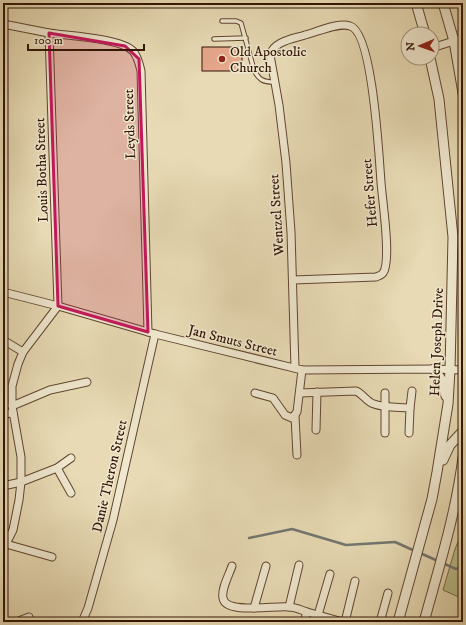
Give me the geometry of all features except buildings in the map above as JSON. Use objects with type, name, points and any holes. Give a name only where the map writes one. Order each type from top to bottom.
[{"type":"street","points":[[416,3],[423,26]]},
{"type":"street","points":[[443,3],[458,40],[463,92]]},
{"type":"street","name":"Leyds Street","points":[[3,24],[49,33],[109,41],[125,46],[139,59],[151,333]]},
{"type":"street","name":"Wentzel Street","points":[[294,416],[297,412],[300,393],[291,232],[286,163],[279,105],[271,60],[272,50],[275,46],[287,40],[337,26],[350,26]]},
{"type":"street","name":"Hefer Street","points":[[293,280],[376,277],[383,274],[386,266],[386,234],[373,88],[368,61],[359,34],[355,28],[350,26]]},
{"type":"street","name":"Louis Botha Street","points":[[49,33],[58,306]]},
{"type":"street","points":[[440,46],[458,40]]},
{"type":"street","name":"Helen Joseph Drive","points":[[398,622],[432,499],[438,472],[448,404],[453,237],[439,99],[432,66]]},
{"type":"street","name":"Jan Smuts Street","points":[[3,292],[151,333],[298,369],[463,370]]},
{"type":"street","points":[[52,557],[5,547],[13,530],[21,482],[21,457],[12,409],[12,386],[23,352],[58,306]]},
{"type":"street","name":"Danie Theron Street","points":[[82,622],[88,608],[112,520],[151,333]]},
{"type":"street","points":[[3,340],[23,352]]},
{"type":"street","points":[[434,369],[441,379],[448,404]]},
{"type":"street","points":[[3,414],[50,390],[87,382]]},
{"type":"street","points":[[300,393],[356,391],[374,404],[410,408]]},
{"type":"street","points":[[409,433],[412,391]]},
{"type":"street","points":[[316,430],[317,392]]},
{"type":"street","points":[[255,393],[273,398],[285,415],[292,418],[294,416],[297,455]]},
{"type":"street","points":[[385,433],[386,393]]},
{"type":"street","points":[[438,472],[450,446],[463,431]]},
{"type":"street","points":[[424,622],[453,517],[463,457]]},
{"type":"street","points":[[3,486],[21,482],[57,468],[71,458]]},
{"type":"street","points":[[57,468],[71,494]]},
{"type":"street","points":[[289,606],[300,565]]},
{"type":"street","points":[[232,566],[224,591],[223,600],[228,605],[254,608],[289,606],[341,622],[356,581]]},
{"type":"street","points":[[254,608],[266,566]]},
{"type":"street","points":[[318,615],[330,574]]},
{"type":"street","points":[[380,622],[388,593]]},
{"type":"street","points":[[304,622],[307,612]]},
{"type":"street","points":[[16,622],[29,617]]},
{"type":"street","points":[[3,621],[10,622]]},
{"type":"lane","points":[[222,21],[236,21],[241,23],[257,77],[264,82],[274,82]]},
{"type":"lane","points":[[214,39],[246,38]]},
{"type":"highlighted area","points":[[49,33],[125,46],[139,59],[148,332],[58,306]]},
{"type":"green space","points":[[463,530],[463,599],[443,590],[455,549]]},
{"type":"waterway","points":[[249,538],[292,529],[346,545],[395,542],[415,551]]},
{"type":"waterway","points":[[420,553],[456,569],[463,567]]},
{"type":"place","name":"Old Apostolic Church","points":[[222,59]]}]
